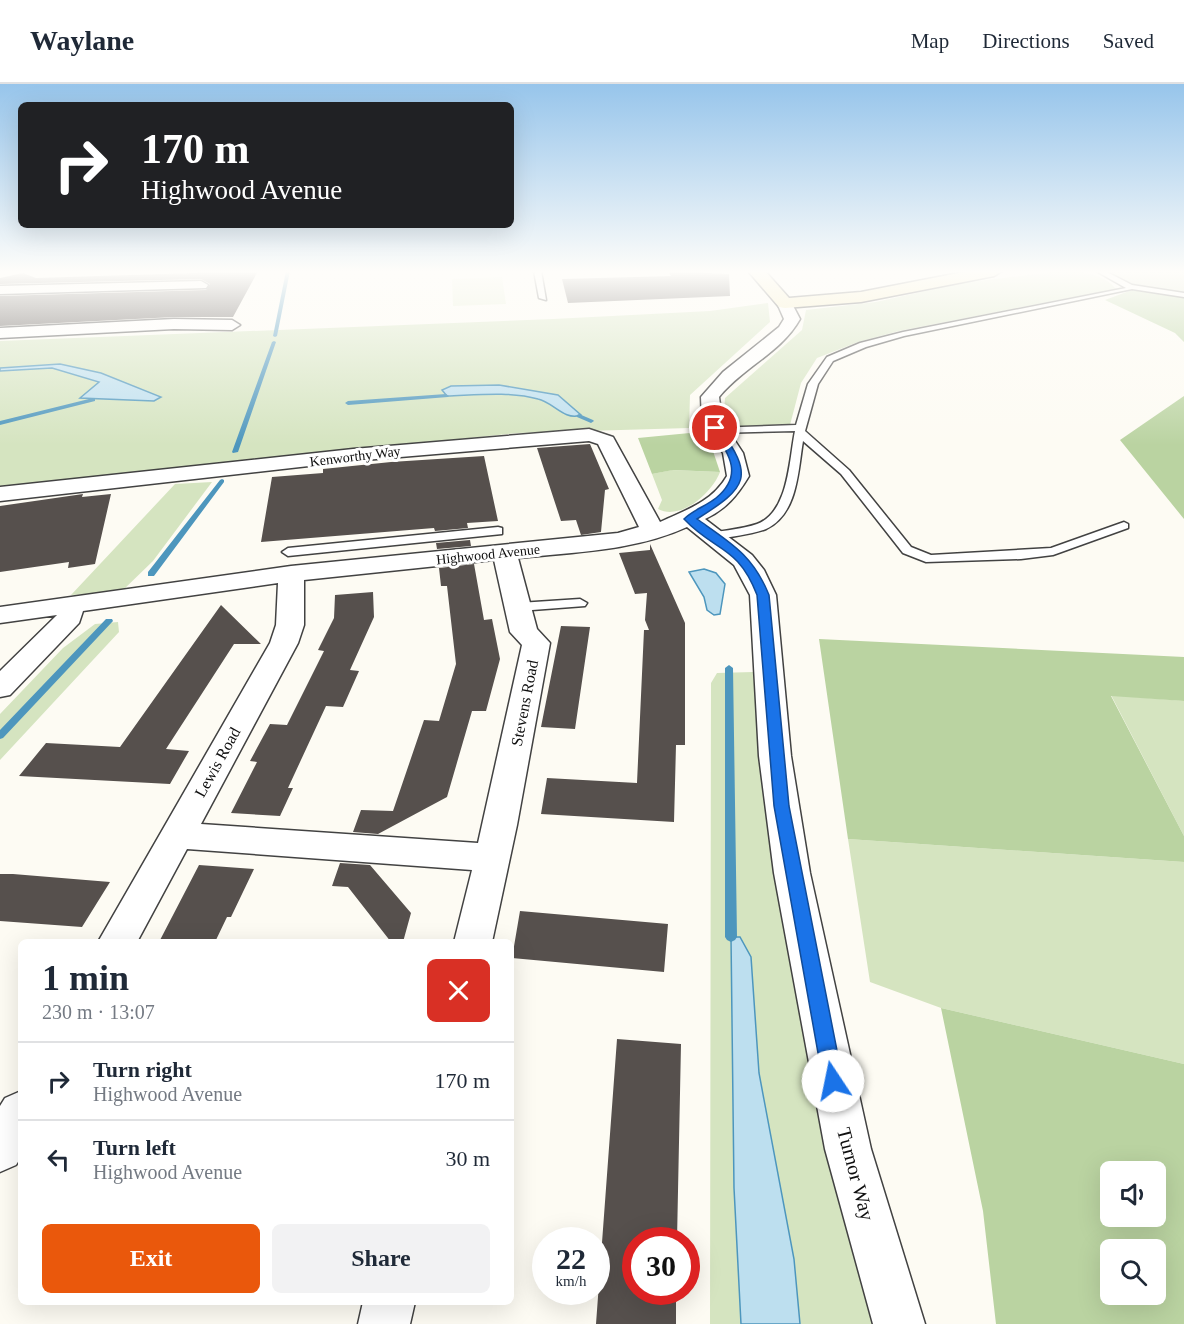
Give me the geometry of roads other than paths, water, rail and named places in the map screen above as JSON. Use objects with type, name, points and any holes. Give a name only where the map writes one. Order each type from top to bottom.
[{"type":"street","points":[[0,333],[38,329]]},
{"type":"street","name":"Highwood Avenue","points":[[0,615],[70,606],[289,563],[501,542],[618,540],[653,532],[702,528],[720,500],[735,484],[738,476],[733,453],[716,430],[709,414],[710,397],[730,374],[785,333],[787,329]]},
{"type":"street","name":"Kenworthy Way","points":[[0,494],[507,446],[589,435],[603,438],[653,532]]},
{"type":"street","name":"Turnor Way","points":[[702,528],[732,549],[754,573],[763,595],[775,756],[792,873],[848,1149],[899,1324]]},
{"type":"street","name":"Stevens Road","points":[[474,939],[536,643],[524,632],[501,542]]},
{"type":"street","name":"Lewis Road","points":[[119,939],[287,636],[289,563]]},
{"type":"street","points":[[0,688],[70,617],[70,606]]},
{"type":"street","points":[[177,835],[492,858]]},
{"type":"street","points":[[0,1149],[18,1118]]},
{"type":"street","points":[[384,1324],[388,1305]]},
{"type":"lane","points":[[702,528],[763,526],[782,511],[813,384],[830,359],[852,349],[929,329]]},
{"type":"lane","points":[[716,430],[801,429]]},
{"type":"lane","points":[[801,429],[815,447],[845,472],[907,550],[930,559],[1021,555],[1053,551],[1124,526]]},
{"type":"lane","points":[[519,607],[580,603]]},
{"type":"water","points":[[60,364],[101,373],[161,397],[154,401],[80,398],[99,382],[52,368],[0,371],[0,368]]},
{"type":"water","points":[[499,385],[558,395],[581,415],[569,415],[543,401],[516,395],[447,396],[442,390],[451,386]]},
{"type":"water","points":[[704,569],[716,573],[725,584],[720,614],[714,615],[707,610],[704,597],[689,572]]},
{"type":"water","points":[[731,937],[740,937],[751,957],[759,1073],[794,1259],[800,1324],[741,1324],[734,1188]]},
{"type":"waterway","points":[[275,336],[276,329]]},
{"type":"waterway","points":[[235,452],[274,342]]},
{"type":"waterway","points":[[348,403],[446,396]]},
{"type":"waterway","points":[[0,423],[93,400]]},
{"type":"waterway","points":[[579,416],[591,421]]},
{"type":"waterway","points":[[151,574],[222,481]]},
{"type":"waterway","points":[[0,736],[109,621]]},
{"type":"waterway","points":[[729,668],[731,937]]}]
